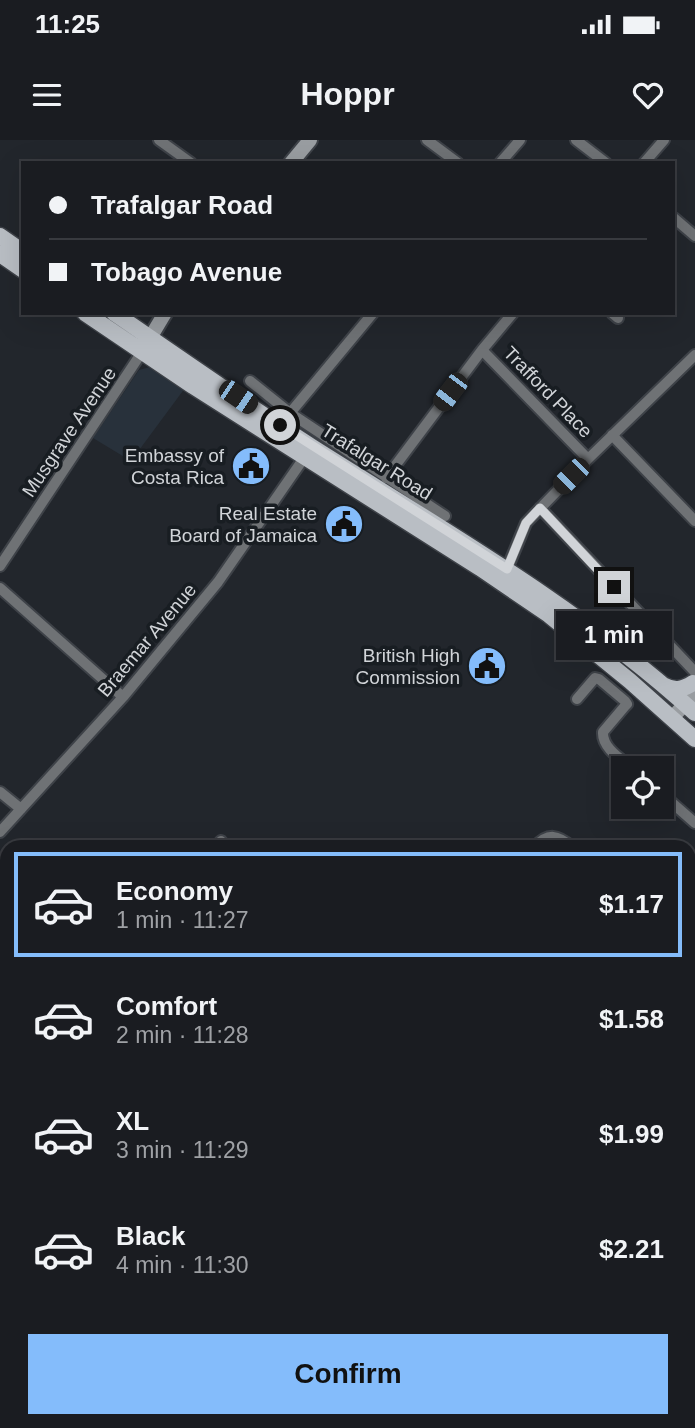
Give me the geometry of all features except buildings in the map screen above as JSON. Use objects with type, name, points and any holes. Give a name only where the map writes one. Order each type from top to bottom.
[{"type":"main road","points":[[293,161],[310,140]]},
{"type":"main road","points":[[0,236],[21,251]]},
{"type":"main road","points":[[0,254],[21,269]]},
{"type":"main road","name":"Trafalgar Road","points":[[89,315],[285,419],[507,569]]},
{"type":"main road","name":"Trafalgar Road","points":[[116,315],[146,345],[304,458],[480,568],[549,615],[695,739]]},
{"type":"main road","points":[[146,345],[164,315]]},
{"type":"main road","points":[[507,569],[575,617],[661,684],[691,692],[669,715]]},
{"type":"street","points":[[159,140],[188,161]]},
{"type":"street","points":[[427,140],[455,161]]},
{"type":"street","points":[[502,161],[520,140]]},
{"type":"street","points":[[576,140],[603,161]]},
{"type":"street","points":[[645,161],[664,140]]},
{"type":"street","points":[[675,219],[695,236]]},
{"type":"street","points":[[285,419],[371,315]]},
{"type":"street","points":[[386,478],[511,315]]},
{"type":"street","name":"Musgrave Avenue","points":[[0,566],[146,345]]},
{"type":"street","name":"Trafford Place","points":[[482,350],[588,459]]},
{"type":"street","points":[[507,569],[526,523],[612,435],[693,361]]},
{"type":"street","points":[[250,382],[285,419],[445,516]]},
{"type":"street","points":[[612,435],[695,521]]},
{"type":"street","name":"Braemar Avenue","points":[[0,832],[123,697],[218,582],[304,458]]},
{"type":"street","points":[[540,508],[691,692]]},
{"type":"street","points":[[0,588],[123,697]]},
{"type":"street","points":[[577,699],[595,678],[625,701],[627,704],[603,732],[603,740],[618,756]]},
{"type":"street","points":[[0,792],[21,808]]},
{"type":"street","points":[[674,805],[695,823]]},
{"type":"street","points":[[540,840],[551,836],[562,840]]},
{"type":"shaded area","points":[[150,367],[185,388],[131,461],[93,438],[139,370]]},
{"type":"place","name":"Embassy of Costa Rica","points":[[251,466]]},
{"type":"place","name":"Real Estate Board of Jamaica","points":[[344,524]]},
{"type":"place","name":"British High Commission","points":[[487,666]]},
{"type":"route","points":[[280,425],[507,569],[526,523],[540,508],[614,587]]}]
